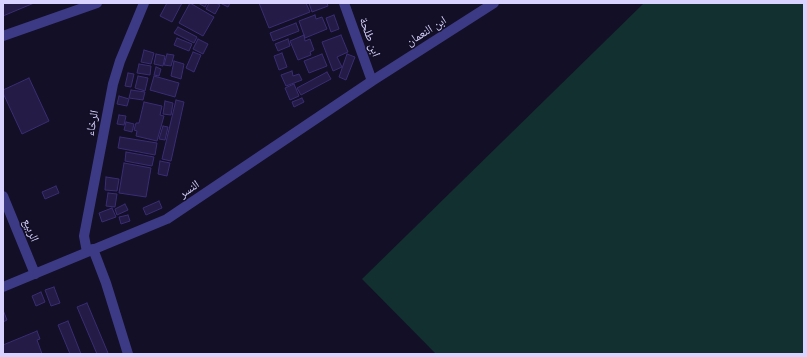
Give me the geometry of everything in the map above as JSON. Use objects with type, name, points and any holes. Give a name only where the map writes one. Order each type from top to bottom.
[{"type":"street","points":[[3,36],[97,3]]},
{"type":"street","name":"الرخاء","points":[[128,354],[106,283],[84,241],[113,84],[123,54],[144,3]]},
{"type":"street","name":"ابن طلحة","points":[[344,3],[372,81]]},
{"type":"street","name":"ابن النعمان","points":[[372,81],[494,3]]},
{"type":"street","name":"النسر","points":[[3,287],[166,219],[372,81]]},
{"type":"street","name":"الربيع","points":[[3,196],[35,274]]},
{"type":"green space","points":[[644,3],[802,3],[804,5],[804,354],[436,354],[362,279]]},
{"type":"building","points":[[3,3],[34,3],[3,16]]},
{"type":"building","points":[[167,3],[182,3],[172,22],[160,16]]},
{"type":"building","points":[[190,3],[214,17],[203,36],[179,23]]},
{"type":"building","points":[[198,3],[207,3],[205,7]]},
{"type":"building","points":[[209,3],[216,3],[220,5],[215,14],[206,9]]},
{"type":"building","points":[[220,3],[230,3],[228,7]]},
{"type":"building","points":[[259,3],[306,3],[310,12],[269,28]]},
{"type":"building","points":[[309,3],[327,3],[328,6],[312,12]]},
{"type":"building","points":[[315,15],[316,19],[322,17],[327,29],[305,38],[299,21]]},
{"type":"building","points":[[334,15],[339,29],[331,32],[326,18]]},
{"type":"building","points":[[296,23],[299,31],[273,41],[270,33]]},
{"type":"building","points":[[178,27],[197,37],[194,43],[174,33]]},
{"type":"building","points":[[304,35],[305,41],[310,39],[314,50],[310,52],[311,55],[298,60],[290,41]]},
{"type":"building","points":[[341,35],[348,52],[337,57],[342,67],[333,71],[322,42]]},
{"type":"building","points":[[177,38],[192,44],[189,51],[174,45]]},
{"type":"building","points":[[198,39],[208,44],[203,54],[193,49]]},
{"type":"building","points":[[288,39],[290,46],[278,51],[275,44]]},
{"type":"building","points":[[144,50],[154,53],[151,64],[141,62]]},
{"type":"building","points":[[193,52],[201,55],[194,72],[186,68]]},
{"type":"building","points":[[282,53],[287,67],[279,70],[274,56]]},
{"type":"building","points":[[156,54],[165,56],[163,66],[154,64]]},
{"type":"building","points":[[167,54],[174,55],[171,66],[164,65]]},
{"type":"building","points":[[322,54],[327,66],[309,73],[304,61]]},
{"type":"building","points":[[347,54],[355,57],[346,80],[339,77]]},
{"type":"building","points":[[174,61],[184,64],[181,79],[171,76]]},
{"type":"building","points":[[139,64],[151,66],[150,75],[137,73]]},
{"type":"building","points":[[156,67],[161,69],[159,76],[154,75]]},
{"type":"building","points":[[292,71],[293,76],[299,74],[302,80],[286,86],[281,75]]},
{"type":"building","points":[[327,72],[331,79],[301,95],[297,88]]},
{"type":"building","points":[[128,73],[134,74],[131,87],[125,86]]},
{"type":"building","points":[[138,76],[148,78],[145,91],[135,88]]},
{"type":"building","points":[[154,76],[179,83],[175,97],[150,90]]},
{"type":"building","points":[[29,78],[49,121],[22,134],[3,90]]},
{"type":"building","points":[[294,84],[299,96],[290,100],[285,88]]},
{"type":"building","points":[[131,90],[145,92],[143,100],[129,98]]},
{"type":"building","points":[[119,96],[129,99],[127,106],[117,104]]},
{"type":"building","points":[[302,98],[304,102],[294,107],[292,102]]},
{"type":"building","points":[[176,100],[184,102],[171,161],[162,159]]},
{"type":"building","points":[[165,101],[173,103],[171,115],[163,114]]},
{"type":"building","points":[[144,102],[162,106],[160,115],[164,116],[157,141],[136,136],[137,131],[134,130],[136,123],[139,123]]},
{"type":"building","points":[[119,115],[126,116],[124,125],[117,124]]},
{"type":"building","points":[[126,122],[134,124],[132,132],[124,130]]},
{"type":"building","points":[[163,126],[168,127],[165,140],[159,139]]},
{"type":"building","points":[[120,137],[157,143],[155,155],[118,148]]},
{"type":"building","points":[[126,152],[154,157],[152,166],[125,161]]},
{"type":"building","points":[[160,161],[170,163],[167,176],[158,174]]},
{"type":"building","points":[[124,163],[151,168],[146,197],[119,193]]},
{"type":"building","points":[[106,177],[119,179],[117,191],[105,190]]},
{"type":"building","points":[[56,186],[59,193],[45,199],[42,192]]},
{"type":"building","points":[[108,193],[117,194],[115,207],[106,206]]},
{"type":"building","points":[[159,201],[162,208],[146,215],[143,208]]},
{"type":"building","points":[[125,204],[128,210],[117,215],[115,209]]},
{"type":"building","points":[[112,208],[116,217],[102,222],[99,213]]},
{"type":"building","points":[[128,215],[130,221],[121,224],[119,217]]},
{"type":"building","points":[[54,287],[60,303],[51,306],[45,290]]},
{"type":"building","points":[[41,292],[45,302],[36,306],[32,296]]},
{"type":"building","points":[[87,303],[108,353],[97,354],[77,307]]},
{"type":"building","points":[[3,310],[7,320],[3,322]]},
{"type":"building","points":[[68,321],[81,354],[70,354],[58,325]]},
{"type":"building","points":[[37,331],[40,339],[37,340],[42,354],[3,354],[3,345]]}]
